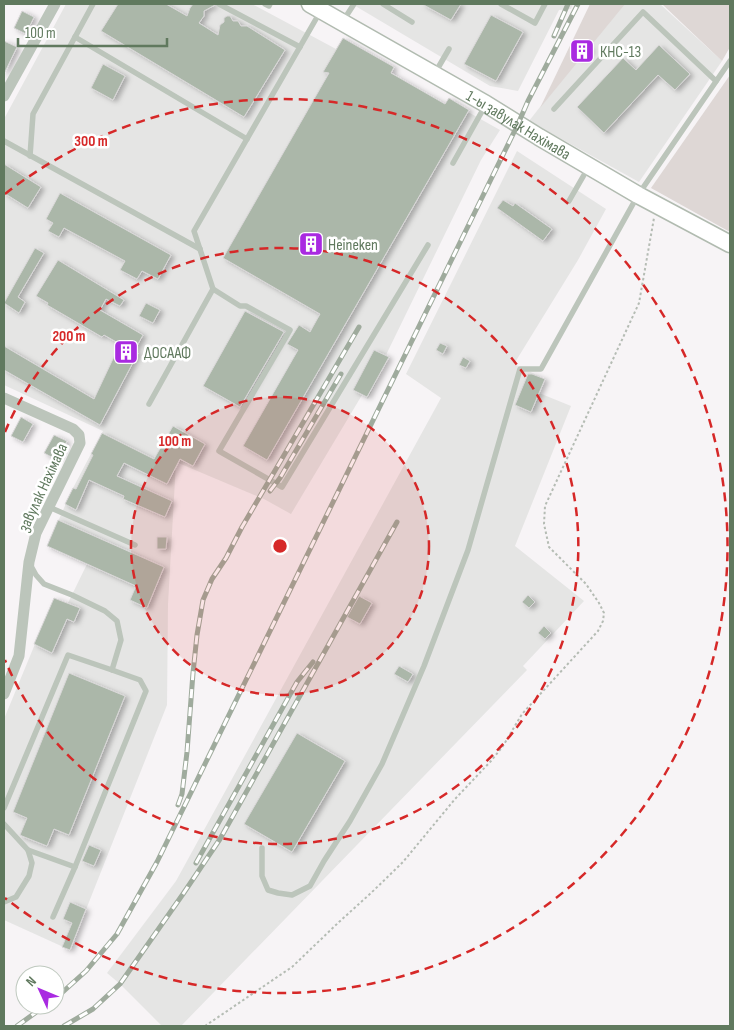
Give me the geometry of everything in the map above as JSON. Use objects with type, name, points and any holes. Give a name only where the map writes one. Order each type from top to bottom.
[{"type":"street","points":[[4,96],[55,4]]},
{"type":"street","name":"1-ы завулак Нахімава","points":[[315,7],[486,104],[638,196],[730,244]]},
{"type":"street","name":"завулак Нахімава","points":[[4,398],[73,429],[79,435],[80,443],[36,534],[29,562],[19,656],[4,694]]},
{"type":"lane","points":[[30,156],[33,114],[93,4]]},
{"type":"lane","points":[[219,4],[300,47]]},
{"type":"lane","points":[[265,4],[269,6],[270,4]]},
{"type":"lane","points":[[342,22],[354,4]]},
{"type":"lane","points":[[384,4],[412,22]]},
{"type":"lane","points":[[501,4],[535,23],[545,4]]},
{"type":"lane","points":[[315,7],[300,47],[194,231],[213,289],[240,306],[246,306],[290,330],[219,451],[282,487],[428,245]]},
{"type":"lane","points":[[554,109],[643,12],[716,81]]},
{"type":"lane","points":[[75,37],[247,139]]},
{"type":"lane","points":[[434,75],[449,49]]},
{"type":"lane","points":[[262,848],[262,876],[268,890],[292,895],[310,886],[350,821],[382,764],[424,666],[468,550],[520,369],[541,369],[638,196],[730,61]]},
{"type":"lane","points":[[453,163],[486,104]]},
{"type":"lane","points":[[4,141],[200,249]]},
{"type":"lane","points":[[568,201],[589,167]]},
{"type":"lane","points":[[149,404],[213,289]]},
{"type":"lane","points":[[49,507],[135,544]]},
{"type":"lane","points":[[29,562],[36,575],[44,584],[72,595],[105,612],[117,621],[121,640],[112,670]]},
{"type":"lane","points":[[4,808],[68,655],[140,680],[146,691],[53,917]]},
{"type":"lane","points":[[4,824],[28,850],[32,862],[29,876],[16,897],[4,902]]},
{"type":"lane","points":[[28,850],[75,867]]},
{"type":"path","points":[[204,1026],[292,967],[403,862],[455,799],[491,762],[522,714],[598,630],[603,621],[604,613],[586,584],[549,547],[544,524],[545,506],[639,303],[656,205]]},
{"type":"shaded area","points":[[66,4],[252,4],[336,49],[343,38],[394,67],[391,73],[445,104],[449,98],[469,110],[468,112],[500,130],[481,160],[386,355],[389,357],[368,399],[362,395],[291,514],[264,499],[176,462],[168,604],[167,705],[70,950],[4,920],[4,719],[54,598],[68,603],[87,564],[47,546],[73,488],[103,431],[4,385],[4,119]]},
{"type":"shaded area","points":[[352,4],[573,4],[571,9],[559,10],[518,91],[490,86]]},
{"type":"shaded area","points":[[590,4],[625,4],[540,108]]},
{"type":"shaded area","points":[[621,4],[660,4],[722,61],[639,182],[529,121]]},
{"type":"shaded area","points":[[662,4],[730,4],[730,47],[722,61]]},
{"type":"shaded area","points":[[730,75],[730,232],[651,188]]},
{"type":"shaded area","points":[[517,151],[606,209],[578,260],[514,364],[545,379],[539,393],[571,406],[515,546],[584,601],[523,666],[527,670],[181,1026],[162,1026],[107,973],[176,881],[441,398],[406,374]]},
{"type":"building","points":[[118,4],[166,4],[187,16],[193,4],[214,4],[204,11],[204,16],[199,23],[218,35],[224,18],[230,16],[233,21],[238,21],[241,26],[247,26],[285,50],[244,117],[101,31]]},
{"type":"building","points":[[422,4],[461,4],[451,20]]},
{"type":"building","points":[[22,11],[34,17],[26,34],[14,28]]},
{"type":"building","points":[[491,15],[523,32],[496,81],[464,64]]},
{"type":"building","name":"Heineken","points":[[343,38],[394,67],[391,73],[445,104],[449,98],[469,110],[267,460],[243,446],[298,350],[287,344],[299,325],[310,332],[320,314],[223,258],[329,73],[323,72]]},
{"type":"building","points":[[4,41],[17,47],[4,74]]},
{"type":"building","name":"КНС-13","points":[[584,43],[591,50],[581,59],[574,52]]},
{"type":"building","points":[[659,45],[690,74],[675,90],[658,75],[604,133],[577,107],[623,58],[636,70]]},
{"type":"building","points":[[103,64],[125,76],[113,100],[91,88]]},
{"type":"building","points":[[4,164],[41,187],[28,208],[4,193]]},
{"type":"building","points":[[60,193],[171,255],[158,279],[142,271],[137,279],[120,270],[125,261],[64,228],[59,237],[48,231],[53,223],[46,219]]},
{"type":"building","points":[[503,200],[513,206],[515,203],[552,229],[543,241],[497,208]]},
{"type":"building","points":[[35,248],[44,253],[18,297],[25,302],[19,313],[4,303]]},
{"type":"building","name":"ДОСААФ","points":[[58,260],[124,300],[120,306],[106,299],[100,310],[143,335],[134,351],[138,353],[100,425],[4,370],[4,346],[94,399],[120,344],[104,335],[102,337],[47,305],[48,303],[36,296]]},
{"type":"building","points":[[146,303],[160,310],[153,323],[139,316]]},
{"type":"building","points":[[245,311],[284,332],[240,407],[203,386]]},
{"type":"building","points":[[440,343],[447,346],[443,354],[436,350]]},
{"type":"building","points":[[374,350],[389,357],[367,397],[353,390]]},
{"type":"building","points":[[463,357],[470,361],[466,368],[459,365]]},
{"type":"building","points":[[528,374],[545,379],[531,412],[515,405]]},
{"type":"building","points":[[21,417],[33,424],[23,442],[11,436]]},
{"type":"building","points":[[173,426],[205,444],[193,466],[180,459],[167,484],[124,463],[117,476],[172,501],[165,517],[123,499],[124,496],[89,480],[76,510],[65,504],[73,488],[76,489],[102,433],[154,459]]},
{"type":"building","points":[[54,435],[67,441],[57,460],[44,453]]},
{"type":"building","points":[[58,520],[164,567],[147,608],[130,600],[136,586],[47,546]]},
{"type":"building","points":[[157,537],[167,537],[166,549],[157,549]]},
{"type":"building","points":[[528,595],[535,602],[529,608],[522,602]]},
{"type":"building","points":[[359,596],[372,603],[360,624],[347,617]]},
{"type":"building","points":[[54,598],[80,608],[74,622],[67,619],[52,653],[34,644]]},
{"type":"building","points":[[544,626],[551,633],[545,639],[538,633]]},
{"type":"building","points":[[399,666],[413,674],[408,682],[394,674]]},
{"type":"building","points":[[69,673],[125,696],[69,835],[54,829],[47,846],[20,835],[27,818],[13,812]]},
{"type":"building","points":[[297,733],[345,761],[292,852],[244,824]]},
{"type":"building","points":[[89,845],[101,850],[94,866],[82,861]]},
{"type":"building","points":[[70,902],[86,909],[70,950],[62,947],[72,923],[63,919]]},
{"type":"railway","points":[[554,36],[568,4]]},
{"type":"railway","points":[[65,990],[86,971],[117,934],[157,862],[528,101],[578,4]]},
{"type":"railway","points":[[178,805],[182,794],[197,635],[203,600],[212,579],[226,558],[242,527],[359,327]]},
{"type":"railway","points":[[270,491],[280,478],[341,374]]},
{"type":"railway","points":[[64,1026],[93,1009],[120,984],[220,839],[397,522]]},
{"type":"railway","points":[[196,863],[297,682],[313,662]]},
{"type":"railway","points":[[17,1026],[32,1015]]},
{"type":"place","name":"КНС-13","points":[[582,51]]},
{"type":"place","name":"Heineken","points":[[311,244]]},
{"type":"place","name":"ДОСААФ","points":[[126,352]]}]
